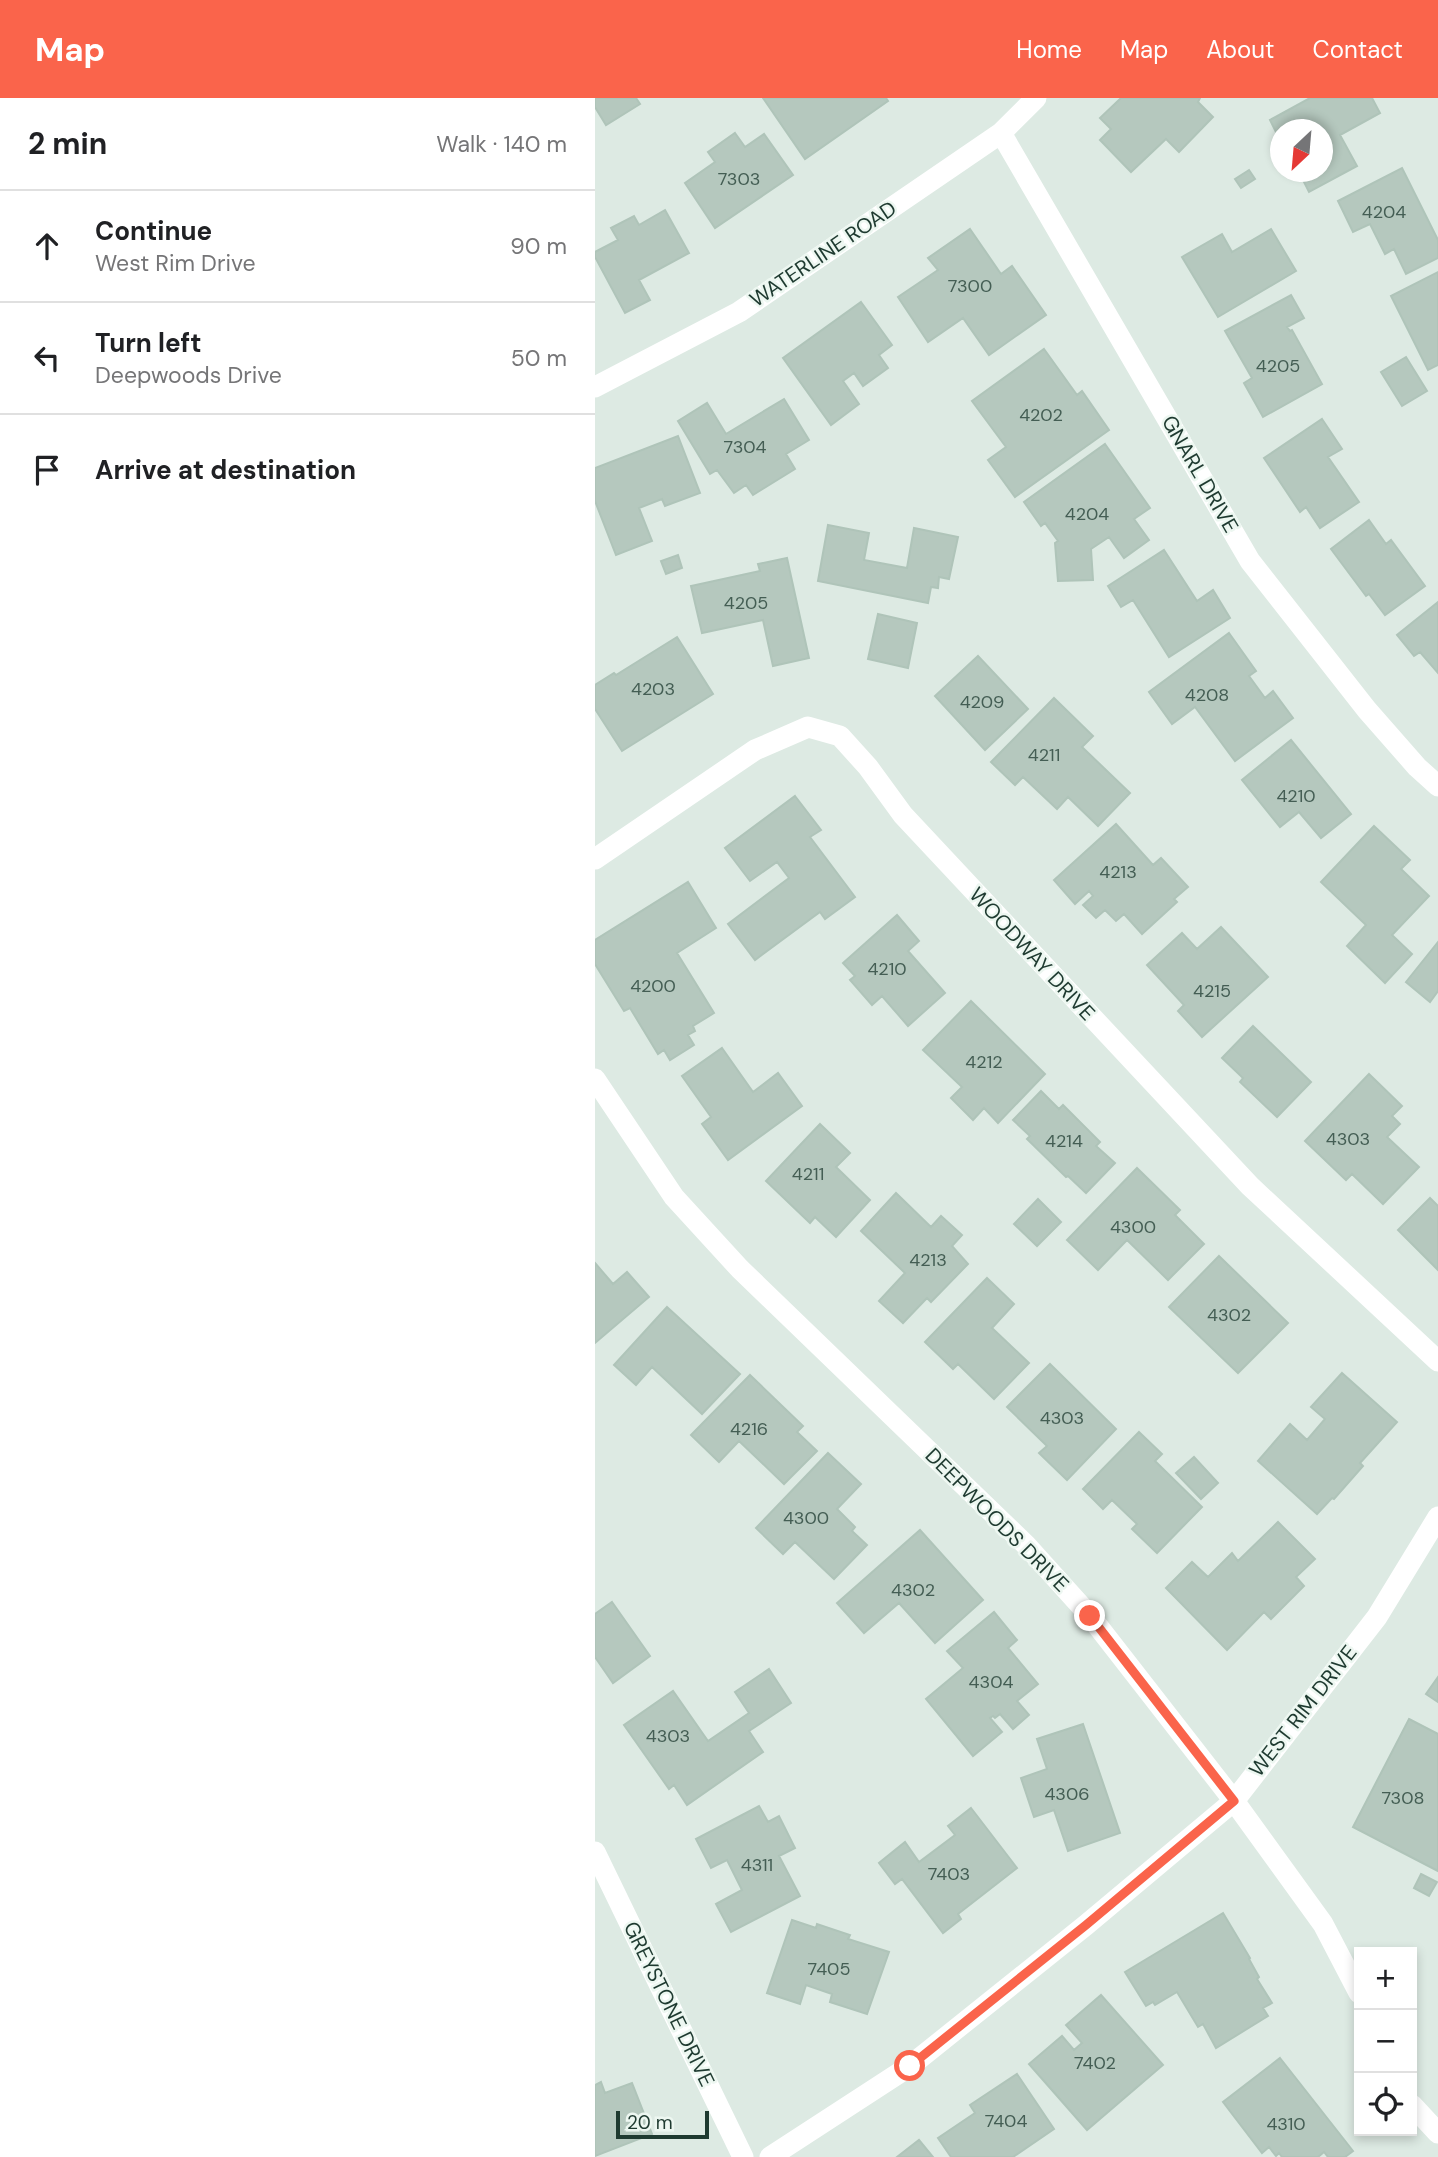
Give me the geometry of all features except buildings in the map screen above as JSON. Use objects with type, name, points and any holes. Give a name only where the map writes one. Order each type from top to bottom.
[{"type":"street","name":"WATERLINE ROAD","points":[[595,387],[739,312],[1001,133],[1036,98]]},
{"type":"street","name":"GNARL DRIVE","points":[[1001,133],[1250,561],[1367,710],[1417,767],[1438,786]]},
{"type":"street","name":"WOODWAY DRIVE","points":[[595,859],[755,750],[808,727],[840,736],[868,767],[903,815],[1250,1186],[1438,1361]]},
{"type":"street","name":"DEEPWOODS DRIVE","points":[[595,1079],[674,1197],[740,1269],[1026,1545],[1090,1616],[1234,1801],[1323,1924],[1354,1983]]},
{"type":"street","name":"WEST RIM DRIVE","points":[[770,2157],[910,2066],[1086,1925],[1234,1801],[1377,1617],[1438,1517]]},
{"type":"street","name":"GREYSTONE DRIVE","points":[[595,1852],[743,2157]]},
{"type":"street","points":[[1417,2110],[1438,2133]]},
{"type":"route","points":[[910,2066],[1086,1925],[1234,1801],[1090,1616]]}]
